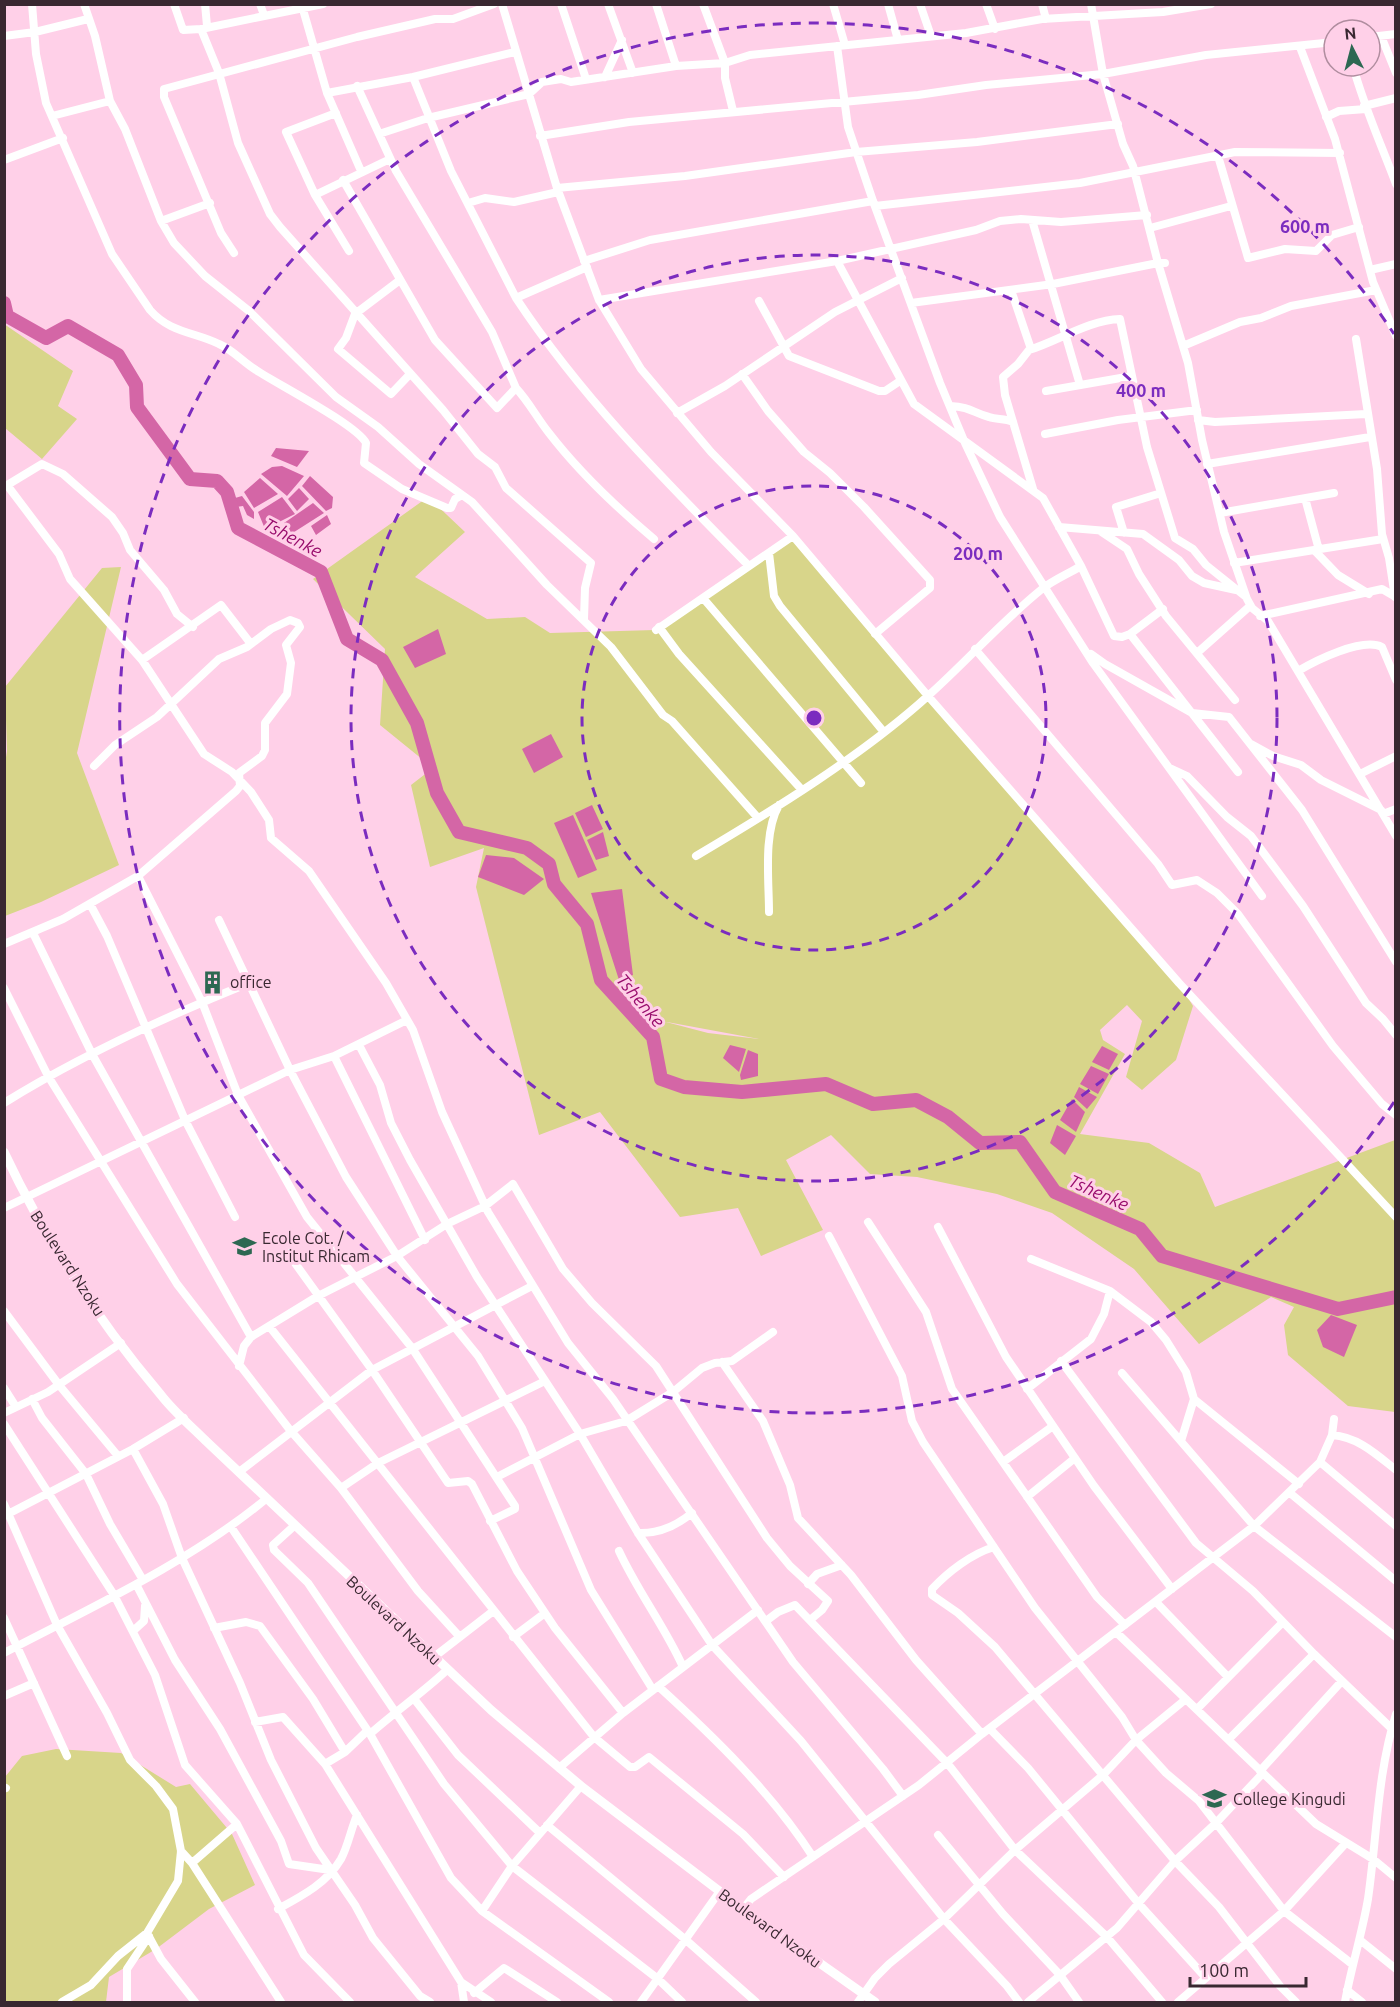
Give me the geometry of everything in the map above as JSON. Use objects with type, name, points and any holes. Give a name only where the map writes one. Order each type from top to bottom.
[{"type":"street","points":[[32,4],[40,82],[52,116],[112,254],[157,318],[178,330],[225,347],[257,371],[296,392],[357,432],[366,443],[364,463],[392,483],[447,508],[451,508],[455,500],[462,495]]},
{"type":"street","points":[[84,4],[95,36],[110,101],[123,124],[161,221],[174,243],[205,276],[249,311],[336,397],[372,422],[418,464],[472,502],[547,585],[611,647],[663,715],[672,721],[758,818]]},
{"type":"street","points":[[174,4],[183,30],[204,28],[323,4]]},
{"type":"street","points":[[205,4],[204,28],[238,143],[270,214],[478,454],[495,467],[513,495],[591,563],[585,588],[584,619]]},
{"type":"street","points":[[260,4],[264,15]]},
{"type":"street","points":[[234,253],[221,233],[164,92],[168,87],[435,19],[453,19],[494,4]]},
{"type":"street","points":[[502,4],[557,190],[585,264],[599,300],[641,369],[677,413],[793,536],[928,696],[1179,983],[1395,1217]]},
{"type":"street","points":[[561,4],[586,79]]},
{"type":"street","points":[[608,4],[633,73]]},
{"type":"street","points":[[656,4],[676,66]]},
{"type":"street","points":[[833,4],[841,45],[848,127],[856,152],[950,406],[1000,517],[1077,639],[1262,896]]},
{"type":"street","points":[[888,4],[898,40]]},
{"type":"street","points":[[920,4],[930,36]]},
{"type":"street","points":[[986,4],[995,29]]},
{"type":"street","points":[[1042,4],[1046,18]]},
{"type":"street","points":[[1091,4],[1095,39],[1103,74],[1161,263],[1183,346],[1220,513],[1246,597],[1260,616],[1268,621],[1395,836]]},
{"type":"street","points":[[706,5],[725,63],[725,78],[733,111]]},
{"type":"street","points":[[379,134],[428,118],[529,94],[542,82],[605,77],[676,66],[725,63],[750,55],[995,29],[1046,18],[1094,17],[1208,5]]},
{"type":"street","points":[[302,7],[327,93],[361,171]]},
{"type":"street","points":[[4,36],[35,32],[88,19]]},
{"type":"street","points":[[1382,39],[1395,73]]},
{"type":"street","points":[[605,77],[622,40]]},
{"type":"street","points":[[540,136],[629,122],[1103,74],[1206,55],[1322,44]]},
{"type":"street","points":[[1299,47],[1340,153],[1376,290],[1395,336]]},
{"type":"street","points":[[327,93],[412,77],[515,52]]},
{"type":"street","points":[[412,77],[428,118],[516,298],[593,404],[637,453],[748,566]]},
{"type":"street","points":[[1356,78],[1365,108],[1395,184]]},
{"type":"street","points":[[357,86],[390,159],[492,332],[516,388],[529,401],[536,416],[569,457],[622,513],[654,539]]},
{"type":"street","points":[[1326,117],[1339,111],[1365,108],[1395,98]]},
{"type":"street","points":[[52,116],[110,101]]},
{"type":"street","points":[[336,114],[286,132],[315,195],[350,251]]},
{"type":"street","points":[[468,203],[485,198],[514,202],[557,190],[685,176],[856,152],[977,142],[1118,124]]},
{"type":"street","points":[[4,160],[63,138]]},
{"type":"street","points":[[516,298],[585,264],[650,240],[874,204],[1031,190],[1135,174],[1235,152],[1340,153]]},
{"type":"street","points":[[1218,156],[1231,206],[1250,258],[1285,249],[1316,251],[1332,235],[1359,227]]},
{"type":"street","points":[[315,195],[390,159]]},
{"type":"street","points":[[343,180],[435,340],[488,402],[497,408],[516,388]]},
{"type":"street","points":[[161,221],[210,203]]},
{"type":"street","points":[[1150,228],[1231,206]]},
{"type":"street","points":[[599,300],[837,261],[976,230],[1000,221],[1032,219],[1061,222],[1147,214]]},
{"type":"street","points":[[1032,219],[1048,285],[1066,334],[1080,384]]},
{"type":"street","points":[[837,261],[914,404],[1043,498],[1081,566],[1114,636],[1122,637],[1130,634],[1163,609]]},
{"type":"street","points":[[911,303],[1048,285],[1161,263]]},
{"type":"street","points":[[1370,270],[1395,264]]},
{"type":"street","points":[[677,413],[857,300],[902,278]]},
{"type":"street","points":[[400,280],[355,314],[346,339],[339,346],[339,352],[391,394],[410,374]]},
{"type":"street","points":[[1011,290],[1031,349]]},
{"type":"street","points":[[1183,346],[1240,322],[1261,318],[1291,306],[1376,290]]},
{"type":"street","points":[[759,302],[789,356],[879,391],[885,391],[900,381]]},
{"type":"street","points":[[1033,489],[1002,379],[1031,349],[1050,344],[1066,334],[1120,320],[1140,417],[1175,538],[1193,549],[1206,565],[1246,597]]},
{"type":"street","points":[[1356,339],[1366,414],[1377,469],[1383,539],[1395,598]]},
{"type":"street","points":[[742,374],[768,411],[804,452],[838,482],[930,580],[930,588],[875,634]]},
{"type":"street","points":[[1046,391],[1132,376]]},
{"type":"street","points":[[950,406],[967,407],[987,417],[1004,418],[1013,422]]},
{"type":"street","points":[[1045,435],[1140,417],[1197,410]]},
{"type":"street","points":[[1198,420],[1215,422],[1366,414]]},
{"type":"street","points":[[1208,464],[1370,437]]},
{"type":"street","points":[[193,627],[177,614],[164,590],[130,550],[123,532],[112,517],[63,474],[42,464],[6,486],[59,554],[70,579],[142,660],[204,754],[241,781],[269,820],[271,838],[309,870],[352,930],[420,1045],[442,1112],[485,1206],[568,1343],[613,1399],[813,1689],[883,1769],[903,1796]]},
{"type":"street","points":[[1124,533],[1116,507],[1161,493]]},
{"type":"street","points":[[1220,513],[1334,493]]},
{"type":"street","points":[[1305,498],[1317,550],[1338,575],[1369,594]]},
{"type":"street","points":[[1059,526],[1143,534],[1179,560],[1192,576],[1236,591]]},
{"type":"street","points":[[1100,531],[1127,549],[1139,574],[1163,609],[1235,700]]},
{"type":"street","points":[[793,536],[657,628],[802,790]]},
{"type":"street","points":[[1234,563],[1383,539]]},
{"type":"street","points":[[769,553],[774,596],[780,606],[883,731]]},
{"type":"street","points":[[696,856],[802,790],[883,731],[928,696],[975,649],[1044,587],[1081,566]]},
{"type":"street","points":[[1260,616],[1385,589],[1395,598]]},
{"type":"street","points":[[703,598],[743,648],[861,783]]},
{"type":"street","points":[[142,660],[193,627],[221,605],[251,644]]},
{"type":"street","points":[[1197,653],[1251,606]]},
{"type":"street","points":[[4,944],[33,933],[138,876],[236,791],[241,781],[239,773],[262,756],[265,750],[265,723],[286,694],[291,663],[286,645],[300,624],[290,620],[271,629],[251,644],[219,659],[150,723],[106,753],[94,765]]},
{"type":"street","points":[[1130,634],[1238,772]]},
{"type":"street","points":[[1077,639],[1097,660],[1192,712],[1229,717],[1302,810],[1395,962]]},
{"type":"street","points":[[1298,671],[1336,653],[1377,645],[1382,647],[1395,680]]},
{"type":"street","points":[[975,649],[1158,864],[1172,885],[1197,880],[1217,893],[1238,914],[1328,1039],[1382,1104],[1395,1115]]},
{"type":"street","points":[[1249,743],[1273,756],[1301,765],[1321,780],[1382,812],[1395,809]]},
{"type":"street","points":[[1360,774],[1395,756]]},
{"type":"street","points":[[1170,768],[1187,776],[1227,817],[1251,836],[1303,906],[1366,1003],[1383,1019],[1395,1035]]},
{"type":"street","points":[[769,912],[770,837],[772,820],[780,804]]},
{"type":"street","points":[[138,876],[202,1002],[238,1095],[307,1217],[412,1348],[516,1508],[490,1521]]},
{"type":"street","points":[[90,904],[107,936],[185,1120],[235,1217]]},
{"type":"street","points":[[219,920],[290,1070],[346,1177],[397,1256],[478,1356],[522,1428],[591,1590],[656,1688],[689,1714],[782,1814],[813,1857]]},
{"type":"street","points":[[33,933],[92,1054],[251,1337]]},
{"type":"street","points":[[4,1103],[48,1076],[92,1054],[202,1002],[249,983]]},
{"type":"street","points":[[4,988],[48,1076],[177,1284],[290,1430],[341,1488],[410,1582],[459,1636]]},
{"type":"street","points":[[6,1204],[26,1197],[290,1070],[334,1056],[407,1020]]},
{"type":"street","points":[[359,1045],[380,1085],[396,1133],[495,1307],[579,1434],[638,1533],[712,1645],[801,1741],[944,1919],[1007,1986],[1019,2002]]},
{"type":"street","points":[[334,1056],[425,1240]]},
{"type":"street","name":"Boulevard Nzoku","points":[[4,1152],[53,1245],[120,1343],[162,1397],[266,1499],[447,1670],[580,1786],[860,1999],[875,2002]]},
{"type":"street","points":[[239,1366],[244,1346],[251,1337],[318,1296],[397,1256],[447,1224],[485,1206],[513,1184],[563,1269],[592,1303],[656,1366],[767,1538],[808,1584],[829,1602],[810,1620]]},
{"type":"street","points":[[868,1222],[926,1312],[952,1389],[1097,1597],[1125,1625]]},
{"type":"street","points":[[938,1227],[1006,1357],[1075,1458],[1172,1589]]},
{"type":"street","points":[[829,1236],[902,1376],[912,1421],[923,1442],[1035,1608],[1122,1717],[1136,1740],[1166,1773],[1199,1801],[1284,1911],[1352,1964]]},
{"type":"street","points":[[287,1252],[372,1370],[448,1483],[468,1481],[472,1484],[506,1553],[545,1613],[623,1713]]},
{"type":"street","points":[[1031,1259],[1110,1291],[1151,1322],[1166,1340],[1186,1372],[1194,1399],[1299,1484]]},
{"type":"street","points":[[239,1472],[290,1430],[329,1404],[372,1370],[532,1286]]},
{"type":"street","points":[[1027,1389],[1091,1339],[1104,1314],[1110,1291]]},
{"type":"street","points":[[4,1311],[59,1386],[118,1456]]},
{"type":"street","points":[[269,1326],[492,1612],[594,1737],[630,1767],[635,1767],[644,1758],[649,1757],[743,1834],[784,1877]]},
{"type":"street","points":[[497,1477],[534,1455],[579,1434],[626,1421],[673,1392],[702,1368],[732,1361],[773,1332]]},
{"type":"street","points":[[4,1413],[59,1386],[120,1343]]},
{"type":"street","points":[[1061,1361],[1196,1543],[1253,1591],[1341,1682],[1391,1728]]},
{"type":"street","points":[[722,1362],[763,1421],[790,1485],[798,1518],[842,1566],[916,1660],[982,1734]]},
{"type":"street","points":[[1122,1373],[1254,1526],[1395,1637]]},
{"type":"street","points":[[341,1488],[378,1463],[544,1381]]},
{"type":"street","points":[[4,1388],[16,1407]]},
{"type":"street","points":[[1180,1441],[1194,1399]]},
{"type":"street","points":[[32,1400],[42,1418],[86,1474],[139,1582],[144,1600],[281,1841],[289,1864],[331,1871]]},
{"type":"street","points":[[7,1514],[133,1449],[184,1418]]},
{"type":"street","points":[[743,1909],[751,1899],[948,1764],[982,1734],[1036,1695],[1212,1556],[1254,1526],[1320,1462],[1332,1435],[1334,1419]]},
{"type":"street","points":[[4,1424],[50,1491],[114,1594],[155,1675],[185,1765],[237,1824],[278,1909],[304,1955],[350,2002]]},
{"type":"street","points":[[1003,1462],[1053,1426]]},
{"type":"street","points":[[1332,1435],[1348,1437],[1359,1442],[1395,1470]]},
{"type":"street","points":[[133,1449],[163,1504],[182,1558],[294,1805],[331,1871],[355,1905],[373,1938],[420,1996],[430,2002]]},
{"type":"street","points":[[1027,1497],[1075,1458]]},
{"type":"street","points":[[1320,1462],[1395,1526]]},
{"type":"street","points":[[1290,1493],[1395,1581]]},
{"type":"street","points":[[4,1653],[182,1558],[231,1527],[266,1499]]},
{"type":"street","points":[[4,1504],[57,1625],[107,1713],[130,1760],[156,1786],[173,1809],[181,1851],[178,1881],[127,1969],[127,2002]]},
{"type":"street","points":[[638,1533],[662,1530],[677,1524],[692,1513]]},
{"type":"street","points":[[294,1526],[273,1545],[274,1550],[308,1583],[444,1784],[512,1866],[658,1979],[682,2002]]},
{"type":"street","points":[[231,1527],[368,1733],[451,1878],[482,1911],[609,2002]]},
{"type":"street","points":[[994,1547],[974,1556],[941,1580],[932,1589],[932,1594],[982,1635],[1036,1695],[1175,1861],[1247,1941],[1280,1986],[1296,2002]]},
{"type":"street","points":[[619,1551],[632,1580],[671,1640],[683,1667]]},
{"type":"street","points":[[808,1584],[817,1574],[842,1566]]},
{"type":"street","points":[[133,1632],[144,1621],[144,1600]]},
{"type":"street","points":[[1156,1602],[1228,1677]]},
{"type":"street","points":[[766,1621],[793,1605],[810,1620],[948,1764],[1015,1850],[1107,1937],[1162,2002]]},
{"type":"street","points":[[559,1768],[623,1713],[758,1610]]},
{"type":"street","points":[[434,1658],[492,1612]]},
{"type":"street","points":[[513,1637],[545,1613]]},
{"type":"street","points":[[4,1618],[67,1756]]},
{"type":"street","points":[[214,1628],[246,1622],[260,1626],[313,1699],[345,1752]]},
{"type":"street","points":[[1197,1709],[1283,1622]]},
{"type":"street","points":[[1117,1633],[1316,1824],[1372,1859],[1395,1878]]},
{"type":"street","points":[[1229,1739],[1314,1654]]},
{"type":"street","points":[[325,1764],[416,1700],[447,1670]]},
{"type":"street","points":[[1028,2002],[1107,1937],[1139,1904],[1175,1861],[1215,1824],[1341,1682]]},
{"type":"street","points":[[4,1695],[34,1683]]},
{"type":"street","points":[[860,1999],[889,1964],[944,1919],[1015,1850],[1102,1775],[1136,1740],[1186,1699]]},
{"type":"street","points":[[416,1700],[458,1755],[540,1833]]},
{"type":"street","points":[[1345,2002],[1352,1964],[1360,1940],[1372,1859],[1380,1779],[1395,1714]]},
{"type":"street","points":[[255,1722],[285,1718],[325,1764],[460,1982],[474,1994],[491,2002]]},
{"type":"street","points":[[990,1729],[1008,1745],[1139,1904],[1206,1978]]},
{"type":"street","points":[[482,1911],[512,1866],[580,1786]]},
{"type":"street","points":[[278,1909],[318,1886],[331,1871],[340,1860],[357,1815]]},
{"type":"street","points":[[192,1863],[237,1824]]},
{"type":"street","points":[[547,1825],[686,1940],[756,2002]]},
{"type":"street","points":[[938,1835],[1003,1914],[1060,1975],[1079,2002]]},
{"type":"street","points":[[1178,2002],[1284,1911],[1345,1844]]},
{"type":"street","points":[[181,1851],[192,1863],[281,2002]]},
{"type":"street","points":[[641,2002],[720,1892]]},
{"type":"street","points":[[62,2002],[91,1985],[118,1956],[148,1934]]},
{"type":"street","points":[[148,1934],[161,1959],[195,2002]]},
{"type":"street","points":[[1360,1940],[1395,1969]]},
{"type":"street","points":[[474,1994],[504,1968],[557,2002]]},
{"type":"street","points":[[460,1982],[464,2002]]},
{"type":"street","points":[[1347,1990],[1362,2002]]},
{"type":"shaded area","points":[[4,324],[73,371],[58,406],[77,419],[42,459],[5,428]]},
{"type":"shaded area","points":[[276,448],[309,451],[297,467],[271,456]]},
{"type":"shaded area","points":[[282,466],[304,476],[287,496],[261,474],[272,467]]},
{"type":"shaded area","points":[[310,476],[333,497],[332,508],[326,511],[302,486]]},
{"type":"shaded area","points":[[260,478],[278,494],[254,508],[244,492]]},
{"type":"shaded area","points":[[299,488],[309,499],[297,511],[288,499]]},
{"type":"shaded area","points":[[242,496],[254,512],[254,519],[247,515],[243,506],[236,507],[235,498]]},
{"type":"shaded area","points":[[282,497],[295,514],[265,529],[258,512]]},
{"type":"shaded area","points":[[428,497],[465,532],[415,577],[487,619],[525,617],[550,633],[655,630],[793,536],[1179,983],[1193,1006],[1176,1060],[1142,1090],[1126,1077],[1142,1021],[1127,1005],[1100,1030],[1103,1040],[1125,1054],[1080,1134],[1149,1143],[1200,1173],[1215,1207],[1395,1140],[1395,1412],[1348,1406],[1288,1355],[1284,1325],[1294,1307],[1271,1297],[1199,1344],[1134,1269],[1052,1213],[997,1194],[917,1177],[870,1174],[831,1135],[786,1160],[823,1230],[761,1256],[738,1208],[680,1217],[600,1112],[539,1135],[476,887],[484,848],[430,867],[411,785],[433,768],[380,725],[385,649],[313,579]],"holes":[[[666,1022],[759,1039],[708,1033]]]},
{"type":"shaded area","points":[[313,503],[324,513],[291,534],[284,523]]},
{"type":"shaded area","points":[[327,515],[331,524],[316,535],[311,526]]},
{"type":"shaded area","points":[[121,567],[77,753],[119,865],[41,902],[5,916],[4,770],[7,751],[5,687],[102,568]]},
{"type":"shaded area","points":[[438,629],[446,654],[415,668],[403,647]]},
{"type":"shaded area","points":[[551,734],[563,757],[534,773],[522,749]]},
{"type":"shaded area","points":[[592,805],[603,829],[586,837],[575,813]]},
{"type":"shaded area","points":[[573,815],[597,870],[578,878],[554,823]]},
{"type":"shaded area","points":[[603,832],[609,856],[596,860],[587,840]]},
{"type":"shaded area","points":[[486,855],[514,858],[544,879],[524,895],[478,877]]},
{"type":"shaded area","points":[[622,889],[633,975],[619,980],[591,893]]},
{"type":"shaded area","points":[[730,1045],[746,1049],[739,1072],[723,1058]]},
{"type":"shaded area","points":[[1102,1046],[1118,1054],[1109,1070],[1092,1062]]},
{"type":"shaded area","points":[[748,1050],[758,1054],[758,1076],[741,1080],[740,1075]]},
{"type":"shaded area","points":[[1091,1066],[1109,1074],[1098,1094],[1080,1084]]},
{"type":"shaded area","points":[[1079,1087],[1097,1097],[1087,1109],[1074,1097]]},
{"type":"shaded area","points":[[1072,1099],[1085,1112],[1076,1132],[1060,1120]]},
{"type":"shaded area","points":[[1057,1125],[1076,1136],[1065,1155],[1050,1143]]},
{"type":"shaded area","points":[[1331,1315],[1357,1325],[1344,1357],[1323,1347],[1317,1330]]},
{"type":"shaded area","points":[[56,1749],[121,1753],[176,1787],[190,1784],[232,1834],[255,1885],[209,1909],[156,1949],[109,1977],[106,2002],[5,2002],[5,1777],[22,1756]]},
{"type":"waterway","name":"Tshenke","points":[[4,303],[7,316],[46,338],[68,326],[118,355],[136,385],[137,407],[190,479],[217,481],[227,492],[238,528],[321,572],[347,639],[382,660],[417,723],[437,793],[459,832],[527,848],[549,864],[554,884],[587,924],[601,980],[653,1037],[661,1079],[684,1087],[742,1092],[826,1084],[873,1104],[916,1100],[948,1117],[980,1143],[1020,1142],[1055,1192],[1140,1229],[1162,1256],[1338,1309],[1396,1297]]},
{"type":"place","name":"office","points":[[212,982]]},
{"type":"place","name":"Ecole Cot. / Institut Rhicam","points":[[244,1247]]},
{"type":"place","name":"College Kingudi","points":[[1215,1799]]}]
